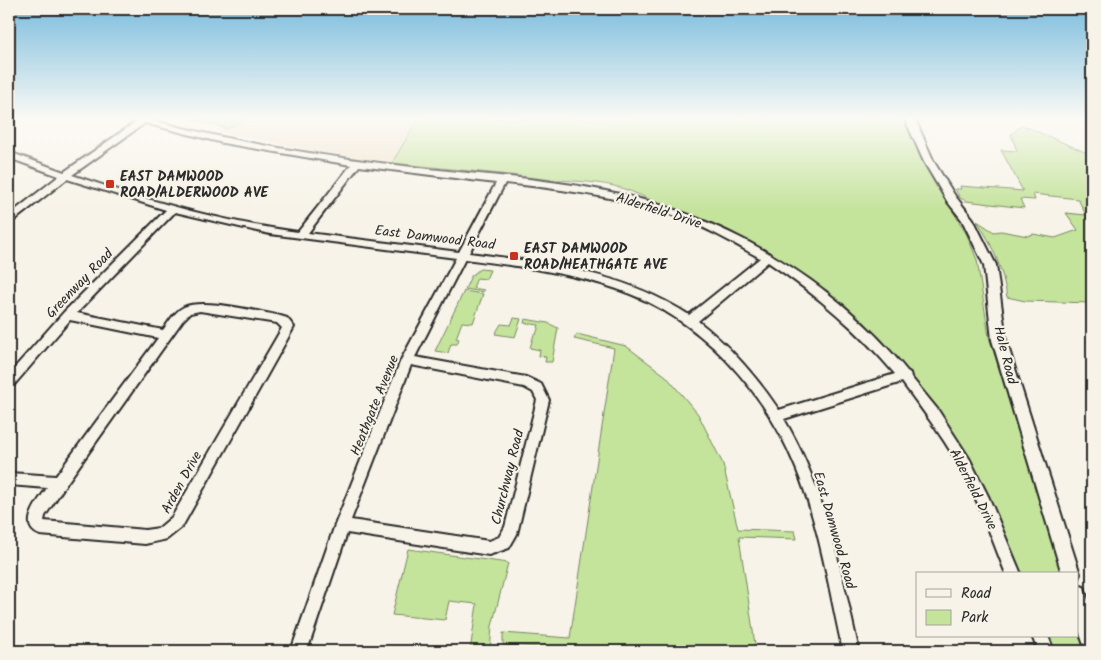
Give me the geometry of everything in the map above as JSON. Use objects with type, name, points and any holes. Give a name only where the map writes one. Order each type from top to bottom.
[{"type":"street","points":[[9,220],[100,150]]},
{"type":"street","name":"Alderfield Drive","points":[[267,150],[357,163],[615,195],[693,220],[738,240],[808,283],[850,317],[906,376],[964,464],[986,508],[1013,572]]},
{"type":"street","name":"Hale Road","points":[[924,150],[951,198],[967,219],[990,265],[999,340],[1070,572]]},
{"type":"street","name":"East Damwood Road","points":[[9,155],[123,195],[217,220],[301,236],[548,266],[590,276],[639,293],[690,321],[717,344],[752,381],[776,416],[796,453],[817,510],[851,651]]},
{"type":"street","points":[[301,236],[357,163]]},
{"type":"street","name":"Heathgate Avenue","points":[[299,651],[342,525],[407,360],[502,180]]},
{"type":"street","name":"Greenway Road","points":[[9,382],[68,315],[173,208]]},
{"type":"street","points":[[690,321],[768,257]]},
{"type":"street","name":"Arden Drive","points":[[200,307],[277,319],[283,321],[288,327],[177,522],[170,529],[162,534],[145,537],[40,528],[36,524],[38,514],[167,335],[183,313],[200,307]]},
{"type":"street","points":[[68,315],[167,335]]},
{"type":"street","name":"Churchway Road","points":[[342,525],[489,548],[504,542],[512,529],[543,400],[537,388],[526,382],[407,360]]},
{"type":"street","points":[[776,416],[906,376]]},
{"type":"street","points":[[9,479],[59,483]]},
{"type":"street","points":[[1078,597],[1092,641]]},
{"type":"street","points":[[1041,638],[1046,651]]},
{"type":"shaded area","points":[[308,150],[407,150],[399,163]]},
{"type":"green space","points":[[400,150],[919,150],[921,157],[967,235],[977,260],[989,337],[1062,572],[1021,572],[996,514],[965,457],[931,404],[892,355],[848,311],[799,272],[744,239],[614,186],[392,163]]},
{"type":"green space","points":[[1001,150],[1080,150],[1092,155],[1092,303],[1025,301],[1007,297],[996,257],[977,221],[994,232],[1001,231],[1028,236],[1033,234],[1055,238],[1078,230],[1066,213],[1086,215],[1078,199],[1033,194],[1035,200],[1020,199],[1024,208],[966,201],[960,198],[955,189],[961,189],[960,186],[1023,191]]},
{"type":"green space","points":[[480,269],[490,270],[486,279],[477,278],[473,288],[484,290],[483,292],[465,289],[471,276]]},
{"type":"green space","points":[[464,291],[483,294],[473,323],[462,322],[456,338],[459,339],[457,344],[451,344],[448,353],[435,351]]},
{"type":"green space","points":[[514,318],[521,319],[515,337],[495,334],[501,324],[511,325]]},
{"type":"green space","points":[[525,319],[548,323],[558,328],[552,362],[545,362],[546,357],[539,356],[540,350],[530,348],[539,325],[524,323]]},
{"type":"green space","points":[[577,334],[626,346],[666,376],[698,414],[723,464],[738,529],[795,531],[797,539],[739,537],[756,651],[562,651],[562,648],[503,645],[503,633],[570,638],[614,348],[574,339]]},
{"type":"green space","points":[[408,549],[508,563],[492,626],[490,651],[470,651],[477,604],[449,601],[445,620],[392,615]]},
{"type":"green space","points":[[1078,624],[1087,651],[1053,651],[1048,638],[1078,638]]},
{"type":"place","name":"EAST DAMWOOD ROAD/ALDERWOOD AVE","points":[[110,184]]},
{"type":"place","name":"EAST DAMWOOD ROAD/HEATHGATE AVE","points":[[514,256]]}]
